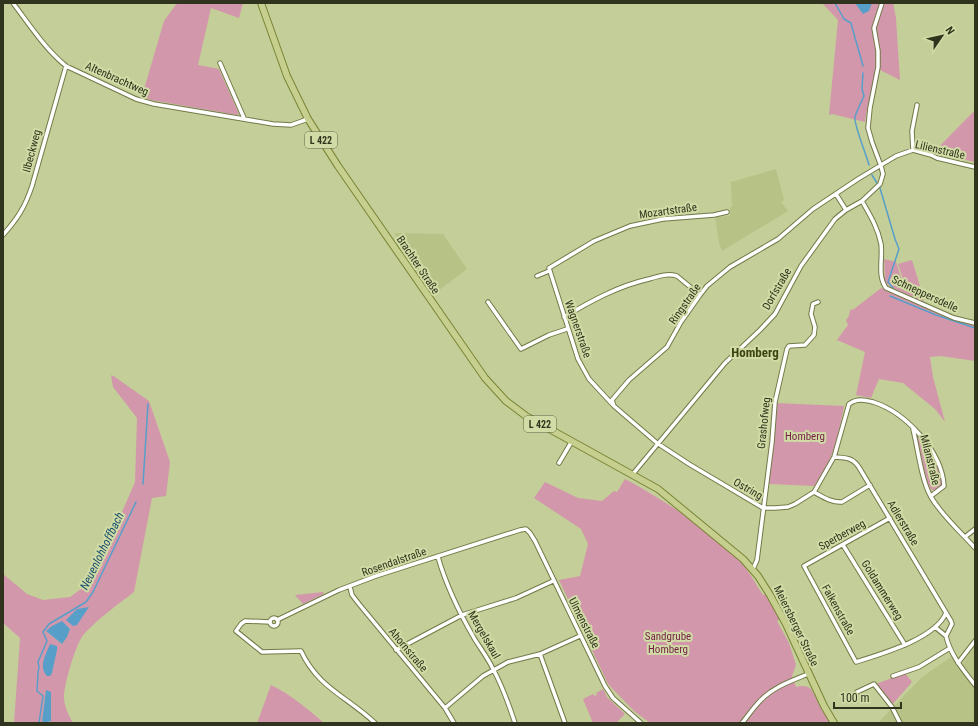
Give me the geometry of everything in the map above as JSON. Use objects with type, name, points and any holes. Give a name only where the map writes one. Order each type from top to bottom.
[{"type":"main road","name":"Brachter Straße","points":[[261,3],[287,76],[308,119],[338,166],[488,382],[506,400],[520,411],[632,475]]},
{"type":"main road","name":"Meiersberger Straße","points":[[632,475],[658,489],[674,501],[737,553],[762,580],[780,613],[824,706],[834,723]]},
{"type":"street","name":"Altenbrachtweg","points":[[13,3],[42,40],[66,66],[146,102],[273,124],[288,125],[308,119]]},
{"type":"street","points":[[881,166],[868,128],[870,108],[878,67],[878,51],[874,28],[882,3]]},
{"type":"street","points":[[220,63],[244,118]]},
{"type":"street","name":"Ilbeckweg","points":[[3,235],[25,206],[66,66]]},
{"type":"street","points":[[913,150],[912,131],[917,105]]},
{"type":"street","name":"Lilienstraße","points":[[881,166],[896,156],[913,150],[975,167]]},
{"type":"street","name":"Ringstraße","points":[[614,406],[612,400],[614,396],[629,380],[670,345],[681,322],[707,286],[730,267],[778,239],[813,209],[858,179],[881,166]]},
{"type":"street","name":"Dorfstraße","points":[[632,475],[657,443],[725,363],[775,314],[801,266],[835,219],[846,210],[862,201],[880,184],[882,174],[881,166]]},
{"type":"street","points":[[836,194],[846,210]]},
{"type":"street","name":"Schneppersdelle","points":[[862,201],[875,225],[878,234],[881,250],[882,280],[886,288],[954,318],[975,323]]},
{"type":"street","name":"Mozartstraße","points":[[549,270],[594,241],[630,226],[663,219],[714,215],[727,212]]},
{"type":"street","points":[[537,276],[549,270]]},
{"type":"street","name":"Wagnerstraße","points":[[549,270],[578,360],[589,379],[614,406]]},
{"type":"street","points":[[564,317],[608,293],[641,281],[662,276],[677,276],[700,295]]},
{"type":"street","points":[[488,302],[521,349],[549,335],[567,329]]},
{"type":"street","name":"Grashofweg","points":[[753,569],[757,560],[772,442],[774,402],[787,349],[789,346],[806,345],[814,335],[815,327],[810,314],[813,304],[818,302]]},
{"type":"street","name":"Milanstraße","points":[[850,404],[857,400],[864,400],[883,406],[898,415],[918,432],[930,448],[944,481],[944,486],[931,496]]},
{"type":"street","name":"Ostring","points":[[657,443],[763,508],[788,507],[814,492],[834,457],[850,404]]},
{"type":"street","points":[[614,406],[657,443]]},
{"type":"street","name":"Milanstraße","points":[[913,429],[924,478],[931,496],[946,518],[975,548]]},
{"type":"street","points":[[559,463],[572,441]]},
{"type":"street","name":"Adlerstraße","points":[[834,457],[846,458],[857,463],[951,621],[952,624],[946,636]]},
{"type":"street","points":[[814,492],[829,500],[838,502],[846,500],[870,486]]},
{"type":"street","name":"Sperberweg","points":[[804,566],[890,518]]},
{"type":"street","name":"Ulmenstraße","points":[[520,530],[526,529],[530,533],[609,692],[641,723]]},
{"type":"street","points":[[965,537],[975,529]]},
{"type":"street","name":"Rosendalstraße","points":[[277,620],[339,590],[376,576],[520,530]]},
{"type":"street","name":"Goldammerweg","points":[[843,545],[905,645]]},
{"type":"street","name":"Mergelskaul","points":[[438,557],[443,574],[462,615],[474,639],[494,669],[515,723]]},
{"type":"street","name":"Falkenstraße","points":[[804,566],[856,662],[905,645]]},
{"type":"street","points":[[396,650],[462,615],[516,598],[553,581]]},
{"type":"street","name":"Ahornstraße","points":[[350,587],[352,595],[445,708],[454,723]]},
{"type":"street","points":[[905,645],[935,627],[942,621],[946,613]]},
{"type":"street","points":[[270,622],[274,618],[278,623],[275,626],[270,622],[245,621],[236,631],[262,652],[301,651],[312,670],[327,687],[366,714],[375,723]]},
{"type":"street","points":[[935,627],[946,636],[950,648],[958,662],[975,685]]},
{"type":"street","points":[[445,708],[483,676],[494,669],[508,662],[540,654],[580,636]]},
{"type":"street","points":[[958,662],[975,641]]},
{"type":"street","points":[[893,676],[919,667],[950,648]]},
{"type":"street","points":[[540,654],[565,723]]},
{"type":"street","points":[[742,723],[760,700],[768,694],[789,682],[808,674]]},
{"type":"street","points":[[857,692],[874,684],[892,707],[900,723]]},
{"type":"shaded area","points":[[776,169],[784,200],[781,202],[788,211],[722,251],[719,243],[715,217],[730,216],[730,207],[732,207],[731,182]]},
{"type":"shaded area","points":[[394,233],[443,234],[467,269],[434,294]]},
{"type":"shaded area","points":[[975,645],[975,723],[878,723],[922,677],[951,657],[959,669]]},
{"type":"green space","points":[[177,3],[243,3],[239,18],[211,8],[198,65],[219,69],[239,114],[237,115],[151,100],[142,96],[164,21]]},
{"type":"green space","points":[[822,3],[893,3],[896,18],[900,80],[880,70],[876,71],[865,122],[832,114],[829,115],[838,20]]},
{"type":"green space","points":[[975,110],[975,162],[933,153]]},
{"type":"green space","points":[[884,259],[896,262],[906,291],[918,288],[924,302],[891,287],[885,282]]},
{"type":"green space","points":[[912,260],[920,286],[907,290],[898,264]]},
{"type":"green space","points":[[881,288],[975,324],[975,361],[941,356],[930,357],[933,377],[945,422],[935,409],[903,383],[879,379],[871,398],[856,395],[865,352],[837,340],[848,325],[846,320],[849,316],[850,310],[854,309]]},
{"type":"green space","points":[[111,375],[149,401],[170,462],[166,496],[152,498],[134,592],[108,612],[84,634],[74,654],[68,674],[64,697],[68,714],[73,723],[46,723],[51,721],[46,691],[42,721],[44,723],[14,723],[20,638],[3,623],[3,574],[27,594],[43,600],[70,597],[88,584],[100,563],[135,482],[137,418],[113,387]],"holes":[[[66,625],[70,629],[62,644],[46,631]]]},
{"type":"green space","name":"Homberg","points":[[776,403],[844,406],[830,459],[826,469],[814,486],[769,484]]},
{"type":"green space","points":[[916,433],[925,443],[937,465],[942,486],[938,490],[932,490],[928,486]]},
{"type":"green space","name":"Sandgrube Homberg","points":[[625,479],[655,496],[698,525],[726,547],[742,563],[763,595],[765,594],[780,619],[777,621],[789,643],[796,665],[792,676],[796,687],[806,686],[811,689],[830,723],[650,723],[634,711],[608,684],[559,580],[580,576],[588,544],[581,529],[534,498],[545,482],[578,498],[602,501],[614,491],[617,492]]},
{"type":"green space","points":[[323,592],[324,594],[303,604],[295,595]]},
{"type":"green space","points":[[905,673],[912,682],[892,705],[876,684]]},
{"type":"green space","points":[[271,685],[292,697],[324,723],[257,723]]},
{"type":"green space","points":[[603,689],[607,697],[625,714],[616,723],[593,723],[583,699],[593,694],[595,696],[597,695],[596,693]]},
{"type":"water","points":[[855,3],[872,3],[869,11],[863,14]]},
{"type":"water","points":[[89,607],[77,625],[73,626],[66,620],[77,609]]},
{"type":"water","points":[[62,621],[70,629],[62,644],[46,631]]},
{"type":"water","points":[[50,644],[57,646],[57,650],[52,673],[50,676],[47,676],[44,672],[43,665]]},
{"type":"water","points":[[46,690],[51,692],[51,721],[44,723],[42,721]]},
{"type":"waterway","points":[[835,3],[844,19],[851,23],[863,66]]},
{"type":"waterway","points":[[863,73],[862,89],[864,96],[855,120],[869,165]]},
{"type":"waterway","points":[[872,175],[877,183]]},
{"type":"waterway","points":[[880,188],[899,249],[888,282],[893,288]]},
{"type":"waterway","points":[[890,296],[936,315],[975,328]]},
{"type":"waterway","name":"Neuenlohhoffbach","points":[[143,484],[148,404]]},
{"type":"waterway","name":"Neuenlohhoffbach","points":[[39,723],[43,696],[37,691],[38,662],[47,641],[43,632],[49,624],[86,602],[93,592],[136,502]]},
{"type":"district","name":"Homberg","points":[[755,352]]}]
